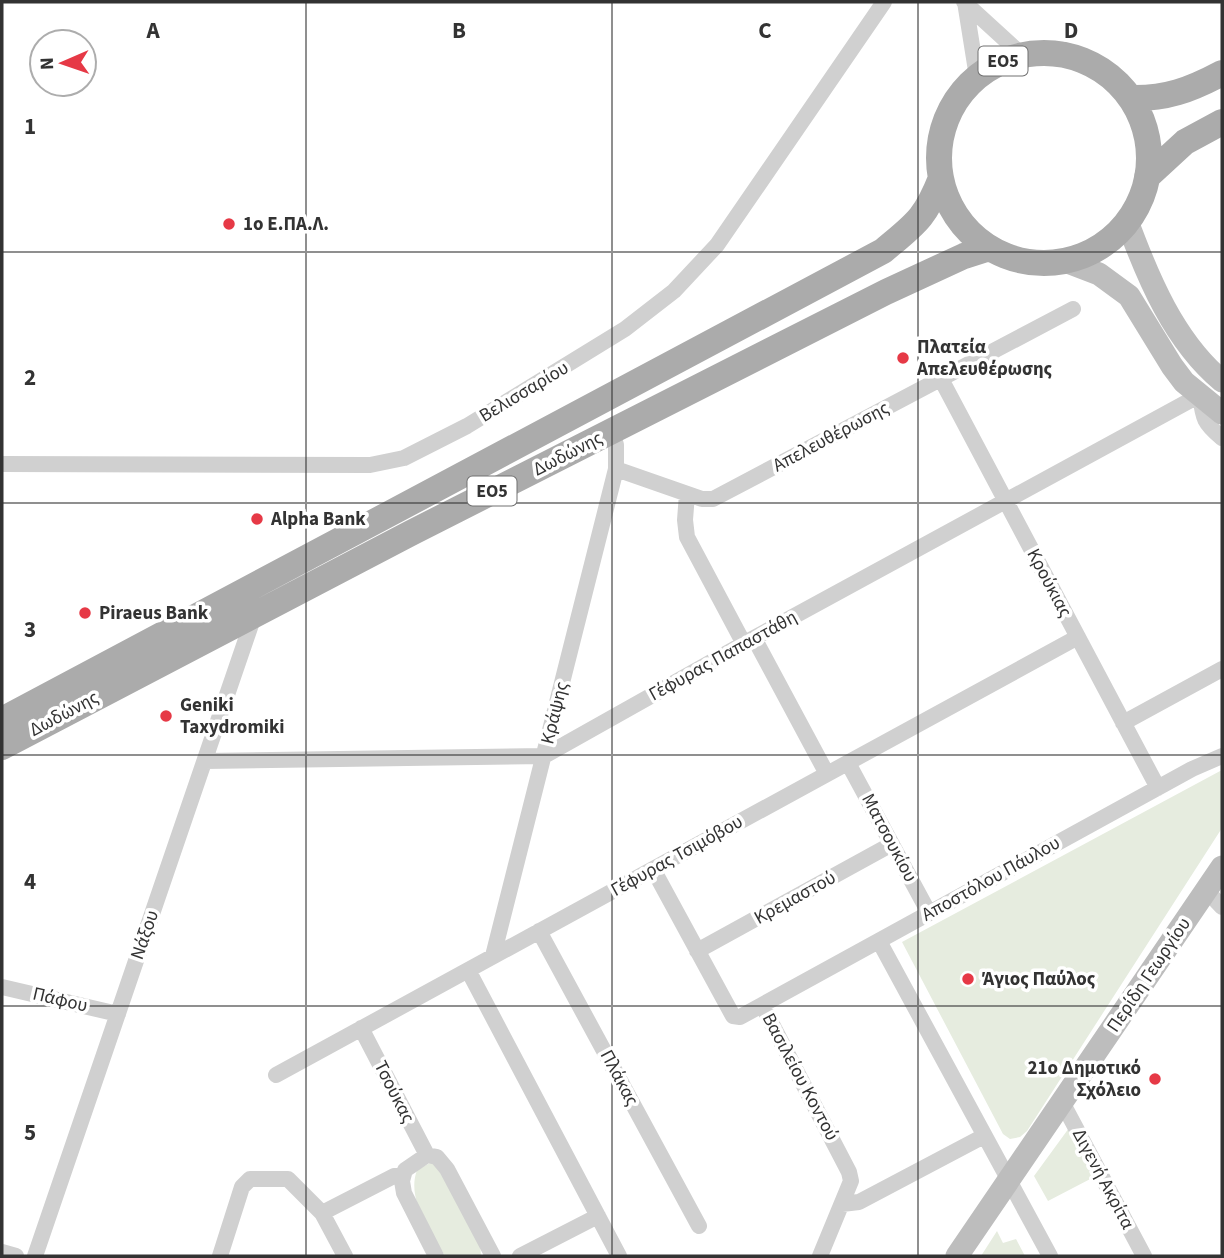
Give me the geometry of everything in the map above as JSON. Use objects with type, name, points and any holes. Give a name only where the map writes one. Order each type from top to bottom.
[{"type":"main road","name":"Δωδώνης","points":[[1023,55],[1063,55],[1101,70],[1130,98],[1140,116],[1146,136],[1147,177],[1141,197],[1128,221],[1103,245],[1085,255],[1065,261],[1044,264],[1023,261],[1004,256],[989,248],[969,233],[956,216],[941,178],[941,138],[947,118],[957,100],[977,78],[1003,61],[1023,55]]},
{"type":"main road","points":[[1130,98],[1160,98],[1176,94],[1222,73]]},
{"type":"main road","name":"Δωδώνης","points":[[1147,177],[1185,142],[1222,122]]},
{"type":"main road","name":"Δωδώνης","points":[[2,720],[883,251],[917,223],[927,211],[941,178]]},
{"type":"main road","name":"Δωδώνης","points":[[2,747],[255,613],[886,292],[964,256],[989,248]]},
{"type":"street","name":"Βελισσαρίου","points":[[2,464],[370,466],[404,458],[440,441],[536,386],[625,329],[674,291],[717,245],[884,2]]},
{"type":"street","points":[[965,2],[1023,55]]},
{"type":"street","points":[[965,2],[977,78]]},
{"type":"street","points":[[1128,221],[1147,275],[1171,317],[1199,358],[1222,381]]},
{"type":"street","points":[[1065,261],[1099,274],[1129,296],[1184,382],[1222,413]]},
{"type":"street","name":"Απελευθέρωσης","points":[[616,469],[705,500],[715,498],[1073,309]]},
{"type":"street","name":"Κρούκιας","points":[[941,379],[1158,788]]},
{"type":"street","points":[[1200,396],[1207,426],[1222,439]]},
{"type":"street","name":"Γέφυρας Παπαστάθη","points":[[205,761],[544,756],[749,641],[1200,396]]},
{"type":"street","points":[[612,431],[616,445],[616,469]]},
{"type":"street","name":"Κράψης","points":[[493,956],[616,469]]},
{"type":"street","points":[[687,494],[687,537],[827,774]]},
{"type":"street","name":"Νάξου","points":[[35,1256],[255,613]]},
{"type":"street","name":"Γέφυρας Τσιμόβου","points":[[276,1075],[1078,637]]},
{"type":"street","points":[[1123,723],[1222,668]]},
{"type":"street","name":"Αποστόλου Πάυλου","points":[[762,1005],[1192,769],[1222,756]]},
{"type":"street","name":"Ματσουκίου","points":[[848,762],[929,913]]},
{"type":"street","name":"Κρεμαστού","points":[[698,951],[892,844]]},
{"type":"street","name":"Περίδη Γεωργίου","points":[[957,1256],[1222,867]]},
{"type":"street","name":"Βασιλείου Κοντού","points":[[653,869],[733,1016],[740,1017],[762,1005],[849,1172],[850,1181],[820,1256]]},
{"type":"street","points":[[1206,890],[1222,907]]},
{"type":"street","name":"Πλάκας","points":[[539,930],[699,1226]]},
{"type":"street","points":[[879,941],[1050,1256]]},
{"type":"street","points":[[468,970],[619,1256]]},
{"type":"street","name":"Πάφου","points":[[2,987],[118,1014]]},
{"type":"street","name":"Τσούκας","points":[[361,1028],[427,1155],[437,1157],[447,1169],[493,1256]]},
{"type":"street","name":"Διγενή Ακρίτα","points":[[1062,1102],[1144,1256]]},
{"type":"street","points":[[842,1204],[859,1202],[984,1136]]},
{"type":"street","points":[[427,1155],[408,1167],[402,1175],[404,1193],[436,1256]]},
{"type":"street","points":[[322,1213],[394,1176],[402,1175]]},
{"type":"street","points":[[220,1256],[242,1187],[250,1179],[288,1179],[322,1213],[345,1256]]},
{"type":"street","points":[[520,1256],[598,1216]]},
{"type":"street","points":[[2,1252],[16,1256]]},
{"type":"shaded area","points":[[1222,770],[1222,828],[1027,1131],[1020,1137],[1010,1139],[1003,1134],[902,942]]},
{"type":"shaded area","points":[[1069,1128],[1096,1176],[1048,1201],[1034,1176]]},
{"type":"shaded area","points":[[430,1163],[437,1165],[480,1243],[481,1256],[445,1256],[427,1226],[417,1204],[414,1181],[417,1170]]},
{"type":"shaded area","points":[[997,1231],[1003,1243],[1016,1239],[1025,1256],[981,1256]]},
{"type":"place","name":"1ο Ε.ΠΑ.Λ.","points":[[229,224]]},
{"type":"place","name":"Πλατεία Απελευθέρωσης","points":[[903,358]]},
{"type":"place","name":"Alpha Bank","points":[[257,519]]},
{"type":"place","name":"Piraeus Bank","points":[[85,613]]},
{"type":"place","name":"Geniki Taxydromiki","points":[[166,716]]},
{"type":"place","name":"Άγιος Παύλος","points":[[968,979]]},
{"type":"place","name":"21ο Δημοτικό Σχόλειο","points":[[1155,1079]]}]
